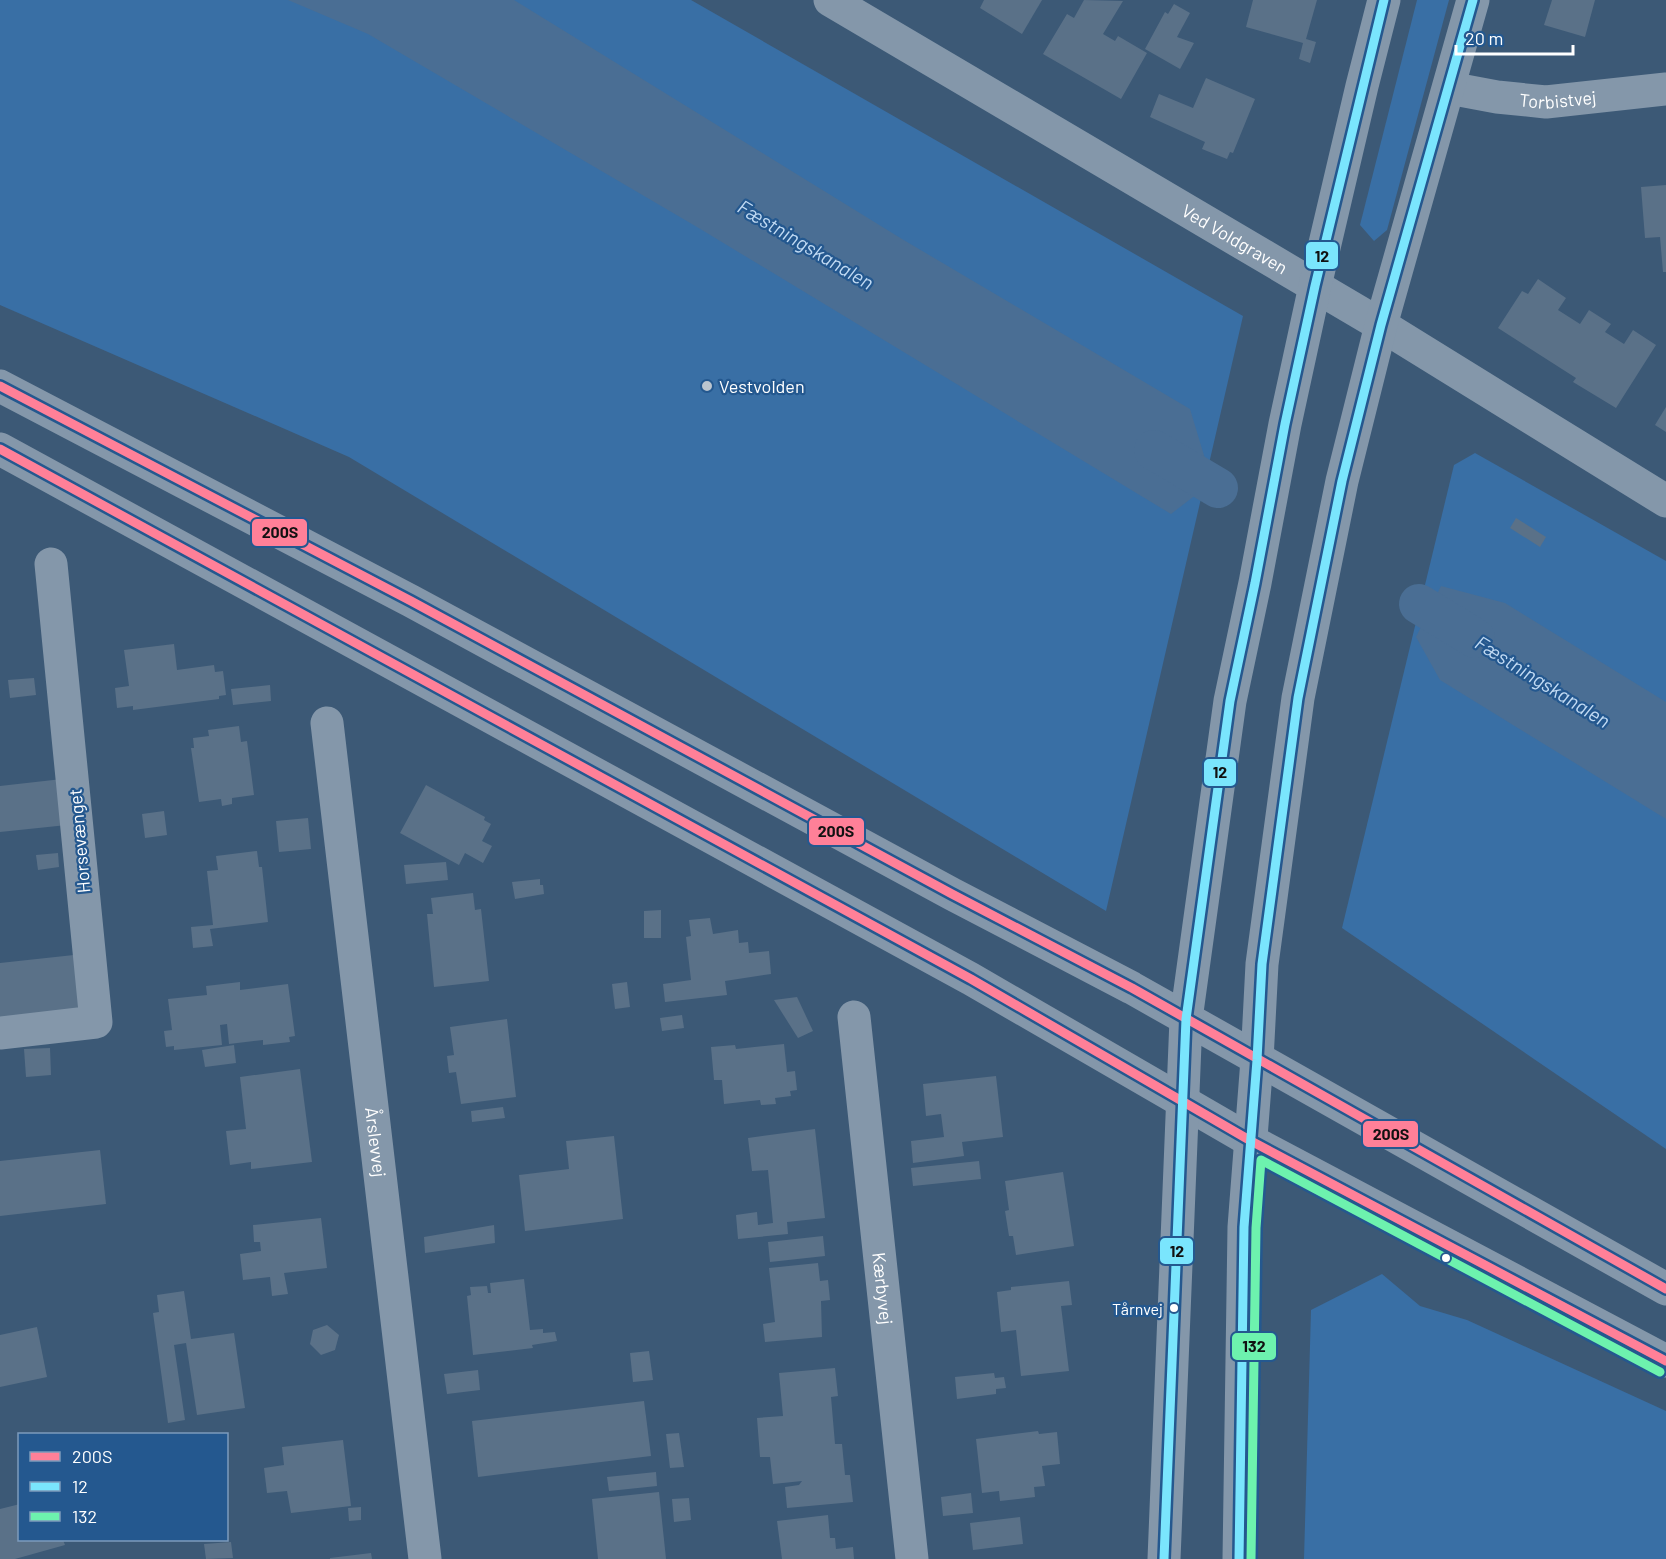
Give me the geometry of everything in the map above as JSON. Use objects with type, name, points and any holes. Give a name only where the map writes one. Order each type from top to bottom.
[{"type":"street","name":"Ved Voldgraven","points":[[830,0],[1381,325],[1666,501]]},
{"type":"street","points":[[1164,1559],[1186,1019],[1230,701],[1315,286],[1384,0]]},
{"type":"street","points":[[1239,1559],[1244,1227],[1262,964],[1298,698],[1342,481],[1381,325],[1473,0]]},
{"type":"street","name":"Torbistvej","points":[[1449,88],[1497,97],[1546,102],[1666,89]]},
{"type":"street","points":[[0,386],[411,602],[952,894],[1132,988],[1666,1289]]},
{"type":"street","points":[[0,449],[940,962],[1251,1141],[1666,1361]]},
{"type":"street","name":"Horsevænget","points":[[0,1033],[96,1022],[51,564]]},
{"type":"street","name":"Årslevvej","points":[[327,723],[425,1559]]},
{"type":"street","name":"Kærbyvej","points":[[855,1017],[912,1559]]},
{"type":"shaded area","name":"Vestvolden","points":[[0,0],[691,0],[1243,316],[1106,911],[349,457],[0,305]]},
{"type":"shaded area","points":[[1417,0],[1449,0],[1387,230],[1374,241],[1360,225]]},
{"type":"shaded area","points":[[1475,453],[1666,561],[1666,1149],[1342,928],[1454,465]]},
{"type":"shaded area","points":[[1382,1274],[1420,1306],[1467,1320],[1666,1411],[1666,1559],[1304,1559],[1311,1310]]},
{"type":"water","points":[[288,0],[514,0],[902,239],[1190,409],[1206,462],[1197,494],[1171,514],[697,227],[368,34]]},
{"type":"water","points":[[1441,586],[1505,603],[1666,702],[1666,819],[1440,680],[1416,637]]},
{"type":"building","points":[[984,0],[1042,0],[1022,34],[980,8]]},
{"type":"building","points":[[1084,0],[1123,1],[1103,34],[1115,41],[1118,36],[1147,53],[1121,99],[1043,54],[1067,14],[1074,18]]},
{"type":"building","points":[[1253,0],[1317,0],[1306,39],[1316,42],[1310,63],[1299,59],[1303,43],[1246,27]]},
{"type":"building","points":[[1552,0],[1595,0],[1585,37],[1544,25]]},
{"type":"building","points":[[1174,4],[1190,13],[1177,37],[1194,43],[1180,69],[1145,49],[1165,12],[1168,14]]},
{"type":"building","points":[[1206,78],[1255,99],[1233,153],[1230,152],[1227,159],[1202,149],[1205,142],[1150,117],[1159,94],[1193,108]]},
{"type":"building","points":[[1666,185],[1666,272],[1663,272],[1660,237],[1645,238],[1641,187]]},
{"type":"building","points":[[1538,279],[1566,298],[1558,310],[1580,324],[1589,310],[1611,324],[1605,332],[1624,344],[1633,330],[1656,345],[1616,408],[1573,382],[1576,378],[1498,328],[1522,291],[1528,294]]},
{"type":"building","points":[[1666,407],[1666,432],[1655,425]]},
{"type":"building","points":[[1516,518],[1546,537],[1540,547],[1510,528]]},
{"type":"building","points":[[174,644],[177,670],[214,665],[215,672],[223,671],[226,695],[219,696],[219,699],[133,710],[133,706],[117,708],[115,688],[129,686],[124,650]]},
{"type":"building","points":[[34,678],[36,695],[10,698],[8,680]]},
{"type":"building","points":[[270,685],[271,701],[233,705],[231,689]]},
{"type":"building","points":[[239,726],[241,742],[247,741],[254,795],[232,798],[232,804],[222,806],[221,799],[199,802],[191,748],[194,748],[193,738],[209,736],[208,730]]},
{"type":"building","points":[[62,779],[67,825],[0,832],[0,786]]},
{"type":"building","points":[[426,785],[485,817],[484,820],[491,824],[482,841],[492,846],[483,863],[465,853],[459,865],[400,833]]},
{"type":"building","points":[[164,811],[167,835],[145,838],[142,814]]},
{"type":"building","points":[[308,818],[311,849],[279,852],[276,821]]},
{"type":"building","points":[[257,851],[259,867],[262,867],[268,922],[210,929],[213,946],[193,948],[191,927],[213,925],[207,871],[218,870],[216,856]]},
{"type":"building","points":[[58,853],[59,867],[38,870],[36,855]]},
{"type":"building","points":[[446,862],[448,880],[406,884],[404,865]]},
{"type":"building","points":[[540,879],[544,894],[515,899],[512,882]]},
{"type":"building","points":[[473,893],[475,910],[481,909],[489,981],[434,987],[427,914],[433,914],[431,898]]},
{"type":"building","points":[[661,910],[661,938],[644,938],[644,911]]},
{"type":"building","points":[[710,918],[713,934],[738,930],[739,943],[748,942],[749,953],[769,951],[771,974],[725,981],[727,995],[665,1002],[663,984],[691,980],[686,937],[691,936],[689,920]]},
{"type":"building","points":[[83,954],[89,1008],[0,1018],[0,963]]},
{"type":"building","points":[[240,982],[240,990],[288,984],[295,1036],[289,1037],[290,1042],[263,1045],[263,1040],[229,1044],[227,1024],[220,1025],[222,1045],[174,1050],[174,1046],[166,1047],[164,1031],[172,1030],[168,999],[207,995],[206,986]]},
{"type":"building","points":[[627,982],[630,1007],[615,1009],[612,984]]},
{"type":"building","points":[[797,997],[813,1031],[798,1038],[774,1000]]},
{"type":"building","points":[[682,1015],[684,1028],[662,1031],[660,1018]]},
{"type":"building","points":[[507,1019],[516,1097],[461,1104],[456,1072],[449,1073],[447,1056],[454,1055],[450,1027]]},
{"type":"building","points":[[784,1044],[787,1072],[795,1071],[797,1090],[790,1091],[791,1096],[775,1098],[776,1104],[761,1105],[760,1100],[724,1104],[722,1080],[714,1080],[711,1047],[735,1045],[736,1049]]},
{"type":"building","points":[[234,1045],[236,1063],[205,1067],[202,1050]]},
{"type":"building","points":[[50,1048],[51,1075],[26,1077],[24,1049]]},
{"type":"building","points":[[300,1069],[312,1162],[251,1169],[251,1162],[230,1165],[226,1131],[246,1129],[240,1077]]},
{"type":"building","points":[[996,1076],[1003,1137],[962,1142],[964,1156],[913,1163],[911,1141],[944,1137],[941,1114],[926,1116],[923,1084]]},
{"type":"building","points":[[503,1107],[505,1118],[472,1122],[471,1111]]},
{"type":"building","points":[[815,1129],[825,1218],[787,1222],[788,1234],[738,1239],[736,1215],[757,1212],[758,1225],[773,1223],[768,1170],[752,1171],[748,1138]]},
{"type":"building","points":[[614,1136],[623,1219],[525,1231],[519,1175],[569,1169],[566,1141]]},
{"type":"building","points":[[100,1150],[106,1204],[0,1216],[0,1161]]},
{"type":"building","points":[[979,1161],[981,1179],[913,1186],[911,1168]]},
{"type":"building","points":[[1063,1172],[1074,1246],[1016,1255],[1013,1236],[1009,1236],[1005,1211],[1009,1210],[1005,1181]]},
{"type":"building","points":[[321,1218],[327,1268],[284,1273],[288,1294],[272,1296],[270,1277],[243,1280],[240,1254],[261,1251],[260,1242],[254,1242],[253,1225]]},
{"type":"building","points":[[494,1225],[495,1243],[425,1253],[424,1237]]},
{"type":"building","points":[[823,1236],[825,1256],[770,1262],[768,1242]]},
{"type":"building","points":[[818,1263],[820,1281],[828,1280],[830,1300],[821,1301],[822,1337],[765,1342],[763,1324],[775,1322],[769,1268]]},
{"type":"building","points":[[524,1279],[530,1330],[543,1329],[543,1333],[555,1332],[557,1341],[532,1345],[533,1348],[473,1355],[467,1296],[471,1295],[470,1287],[487,1286],[488,1293],[491,1293],[490,1283]]},
{"type":"building","points":[[1069,1281],[1072,1305],[1061,1306],[1069,1371],[1021,1376],[1016,1330],[1001,1332],[997,1292],[1011,1290],[1011,1287]]},
{"type":"building","points":[[184,1291],[191,1339],[234,1333],[245,1408],[197,1415],[186,1343],[174,1345],[185,1420],[168,1423],[153,1313],[159,1312],[157,1295]]},
{"type":"building","points":[[327,1325],[339,1335],[335,1350],[321,1355],[310,1344],[313,1330]]},
{"type":"building","points":[[37,1327],[47,1377],[0,1387],[0,1335]]},
{"type":"building","points":[[649,1351],[653,1380],[633,1382],[630,1353]]},
{"type":"building","points":[[835,1368],[838,1396],[831,1397],[835,1444],[842,1444],[845,1475],[850,1475],[853,1502],[787,1508],[785,1487],[799,1485],[802,1481],[773,1484],[770,1457],[760,1457],[757,1418],[783,1416],[779,1373]]},
{"type":"building","points":[[478,1370],[480,1390],[447,1394],[444,1374]]},
{"type":"building","points":[[994,1373],[995,1378],[1004,1377],[1006,1388],[996,1389],[996,1394],[957,1399],[955,1377]]},
{"type":"building","points":[[644,1401],[651,1456],[478,1477],[472,1421]]},
{"type":"building","points":[[1038,1431],[1039,1434],[1057,1432],[1060,1464],[1042,1466],[1045,1486],[1034,1487],[1035,1497],[1000,1501],[999,1491],[982,1493],[976,1439]]},
{"type":"building","points":[[679,1433],[684,1467],[670,1468],[666,1434]]},
{"type":"building","points":[[343,1440],[351,1506],[291,1513],[287,1491],[267,1493],[264,1468],[284,1465],[282,1447]]},
{"type":"building","points":[[656,1472],[657,1486],[609,1491],[607,1477]]},
{"type":"building","points":[[659,1492],[666,1559],[598,1559],[592,1499]]},
{"type":"building","points":[[971,1493],[973,1513],[943,1516],[941,1497]]},
{"type":"building","points":[[689,1498],[691,1520],[674,1522],[672,1499]]},
{"type":"building","points":[[18,1504],[18,1541],[63,1541],[65,1545],[15,1559],[0,1559],[0,1509]]},
{"type":"building","points":[[361,1507],[361,1520],[349,1521],[348,1508]]},
{"type":"building","points":[[828,1515],[830,1538],[835,1538],[836,1549],[853,1547],[854,1559],[782,1559],[777,1521]]},
{"type":"building","points":[[1020,1517],[1023,1544],[973,1550],[970,1523]]},
{"type":"building","points":[[231,1542],[233,1558],[206,1559],[204,1544]]},
{"type":"building","points":[[371,1553],[372,1559],[330,1559],[330,1558]]},
{"type":"waterway","name":"Fæstningskanalen","points":[[1154,450],[1218,488]]},
{"type":"waterway","name":"Fæstningskanalen","points":[[1419,604],[1475,638]]},
{"type":"transit line","name":"12","points":[[1164,1559],[1186,1019],[1230,701],[1315,286],[1384,0]]},
{"type":"transit line","name":"12","points":[[1239,1559],[1244,1227],[1262,964],[1298,698],[1342,481],[1381,325],[1473,0]]},
{"type":"transit line","name":"200S","points":[[0,386],[411,601],[952,894],[1132,988],[1666,1289]]},
{"type":"transit line","name":"200S","points":[[0,449],[971,979],[1251,1141],[1666,1361]]},
{"type":"transit line","name":"132","points":[[1251,1559],[1256,1228],[1261,1160],[1660,1372]]},
{"type":"place","name":"Vestvolden","points":[[707,386]]},
{"type":"place","name":"Tårnvej","points":[[1174,1308]]}]
